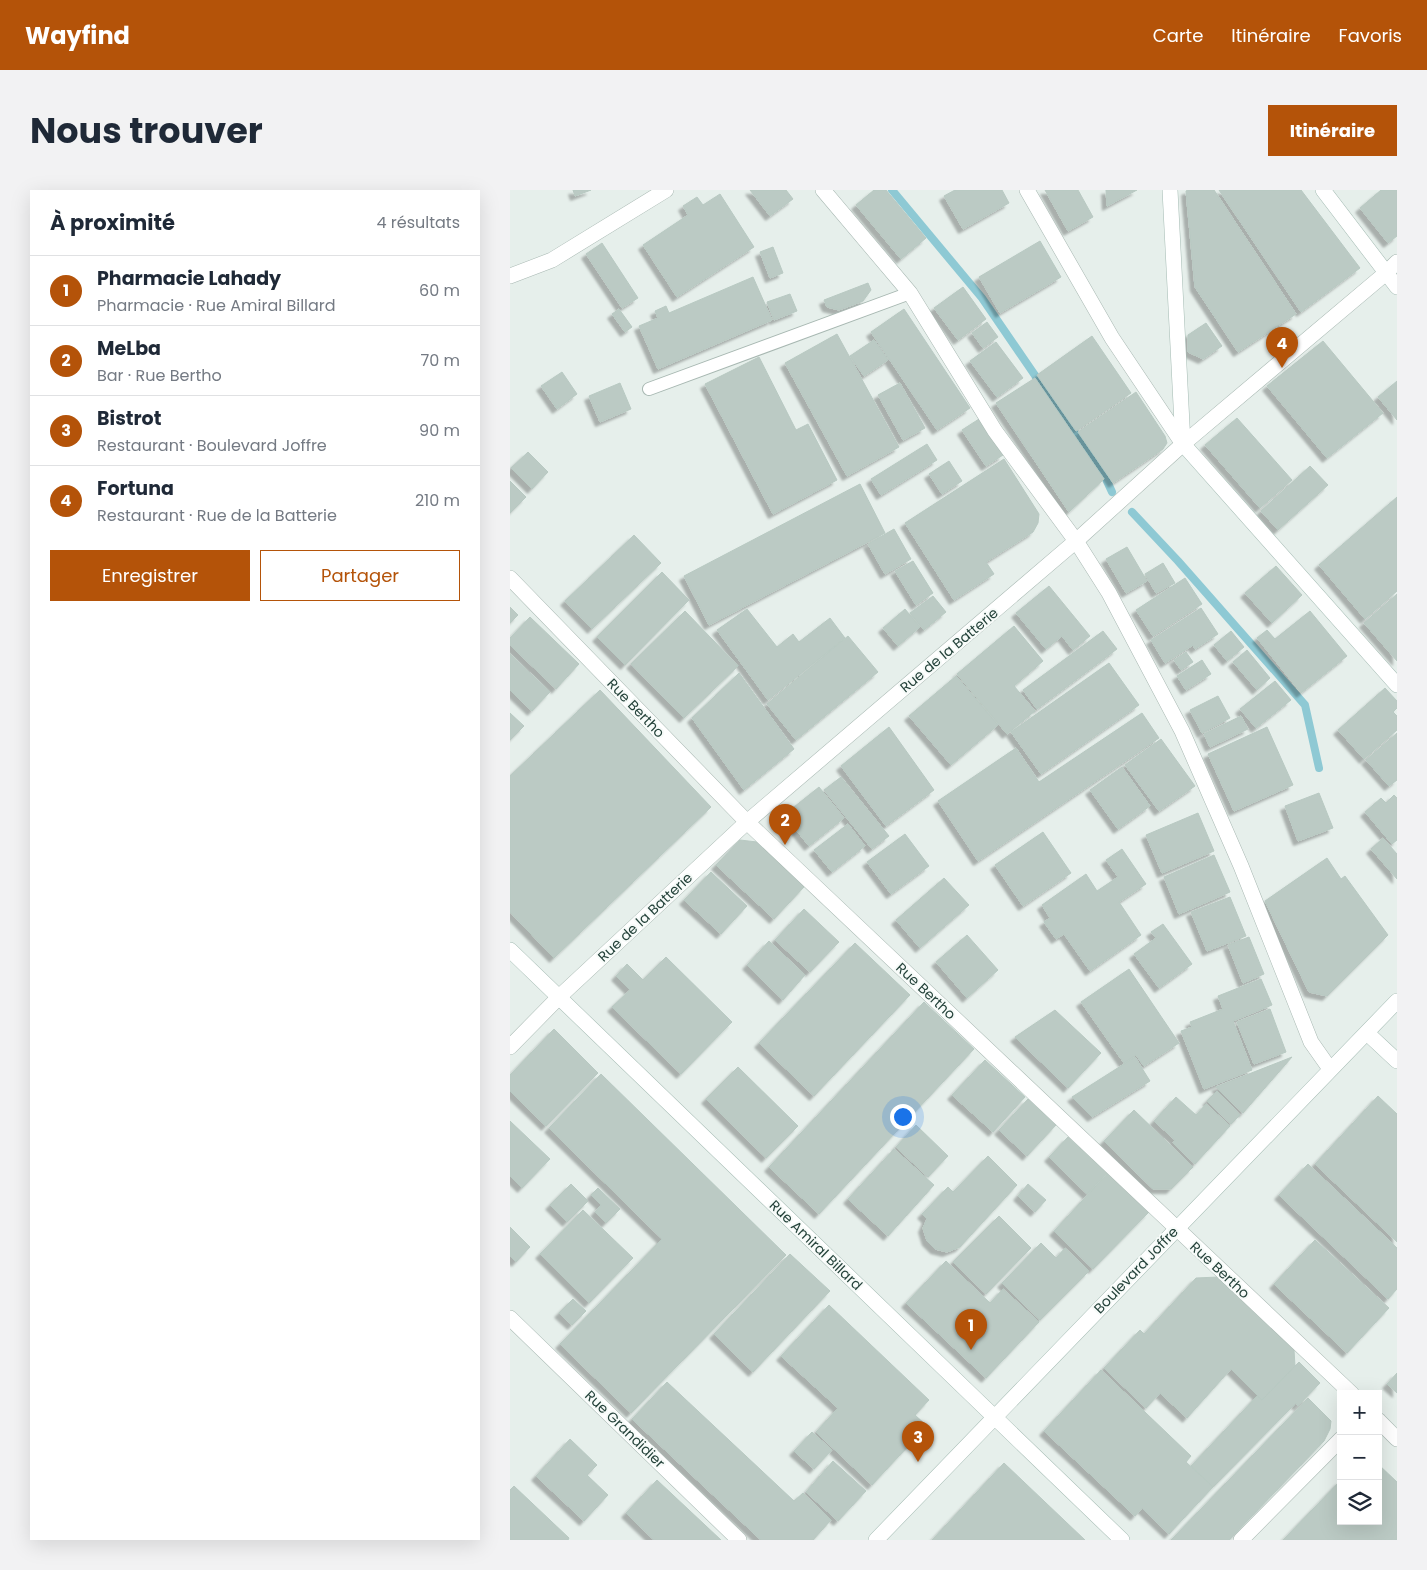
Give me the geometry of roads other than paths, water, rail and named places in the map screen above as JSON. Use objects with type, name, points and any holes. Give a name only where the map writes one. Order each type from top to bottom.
[{"type":"street","points":[[510,276],[552,260],[666,190]]},
{"type":"street","points":[[823,190],[910,293],[995,431],[1076,541],[1109,593],[1182,731],[1241,866],[1311,1042],[1330,1069]]},
{"type":"street","points":[[1026,190],[1112,338],[1183,444],[1397,685]]},
{"type":"street","points":[[1170,190],[1183,444]]},
{"type":"street","points":[[1323,190],[1397,287]]},
{"type":"street","name":"Rue de la Batterie","points":[[510,1047],[559,997],[747,822],[1076,541],[1183,444],[1397,262]]},
{"type":"street","name":"Rue Bertho","points":[[510,578],[747,822],[1348,1390]]},
{"type":"street","name":"Rue Amiral Billard","points":[[510,950],[1122,1540]]},
{"type":"street","name":"Boulevard Joffre","points":[[876,1540],[1397,1001]]},
{"type":"street","points":[[1366,1033],[1397,1061]]},
{"type":"street","name":"Rue Grandidier","points":[[510,1318],[739,1540]]},
{"type":"street","points":[[1382,1424],[1397,1438]]},
{"type":"street","points":[[1241,1540],[1337,1443]]},
{"type":"lane","points":[[649,389],[910,293]]},
{"type":"waterway","points":[[892,190],[982,298],[1106,479],[1112,492]]},
{"type":"waterway","points":[[1132,512],[1178,561],[1305,705],[1319,768]]},
{"type":"place","name":"Fortuna","points":[[1282,368]]},
{"type":"place","name":"MeLba","points":[[785,845]]},
{"type":"place","name":"Pharmacie Lahady","points":[[971,1350]]},
{"type":"place","name":"Bistrot","points":[[918,1462]]}]
